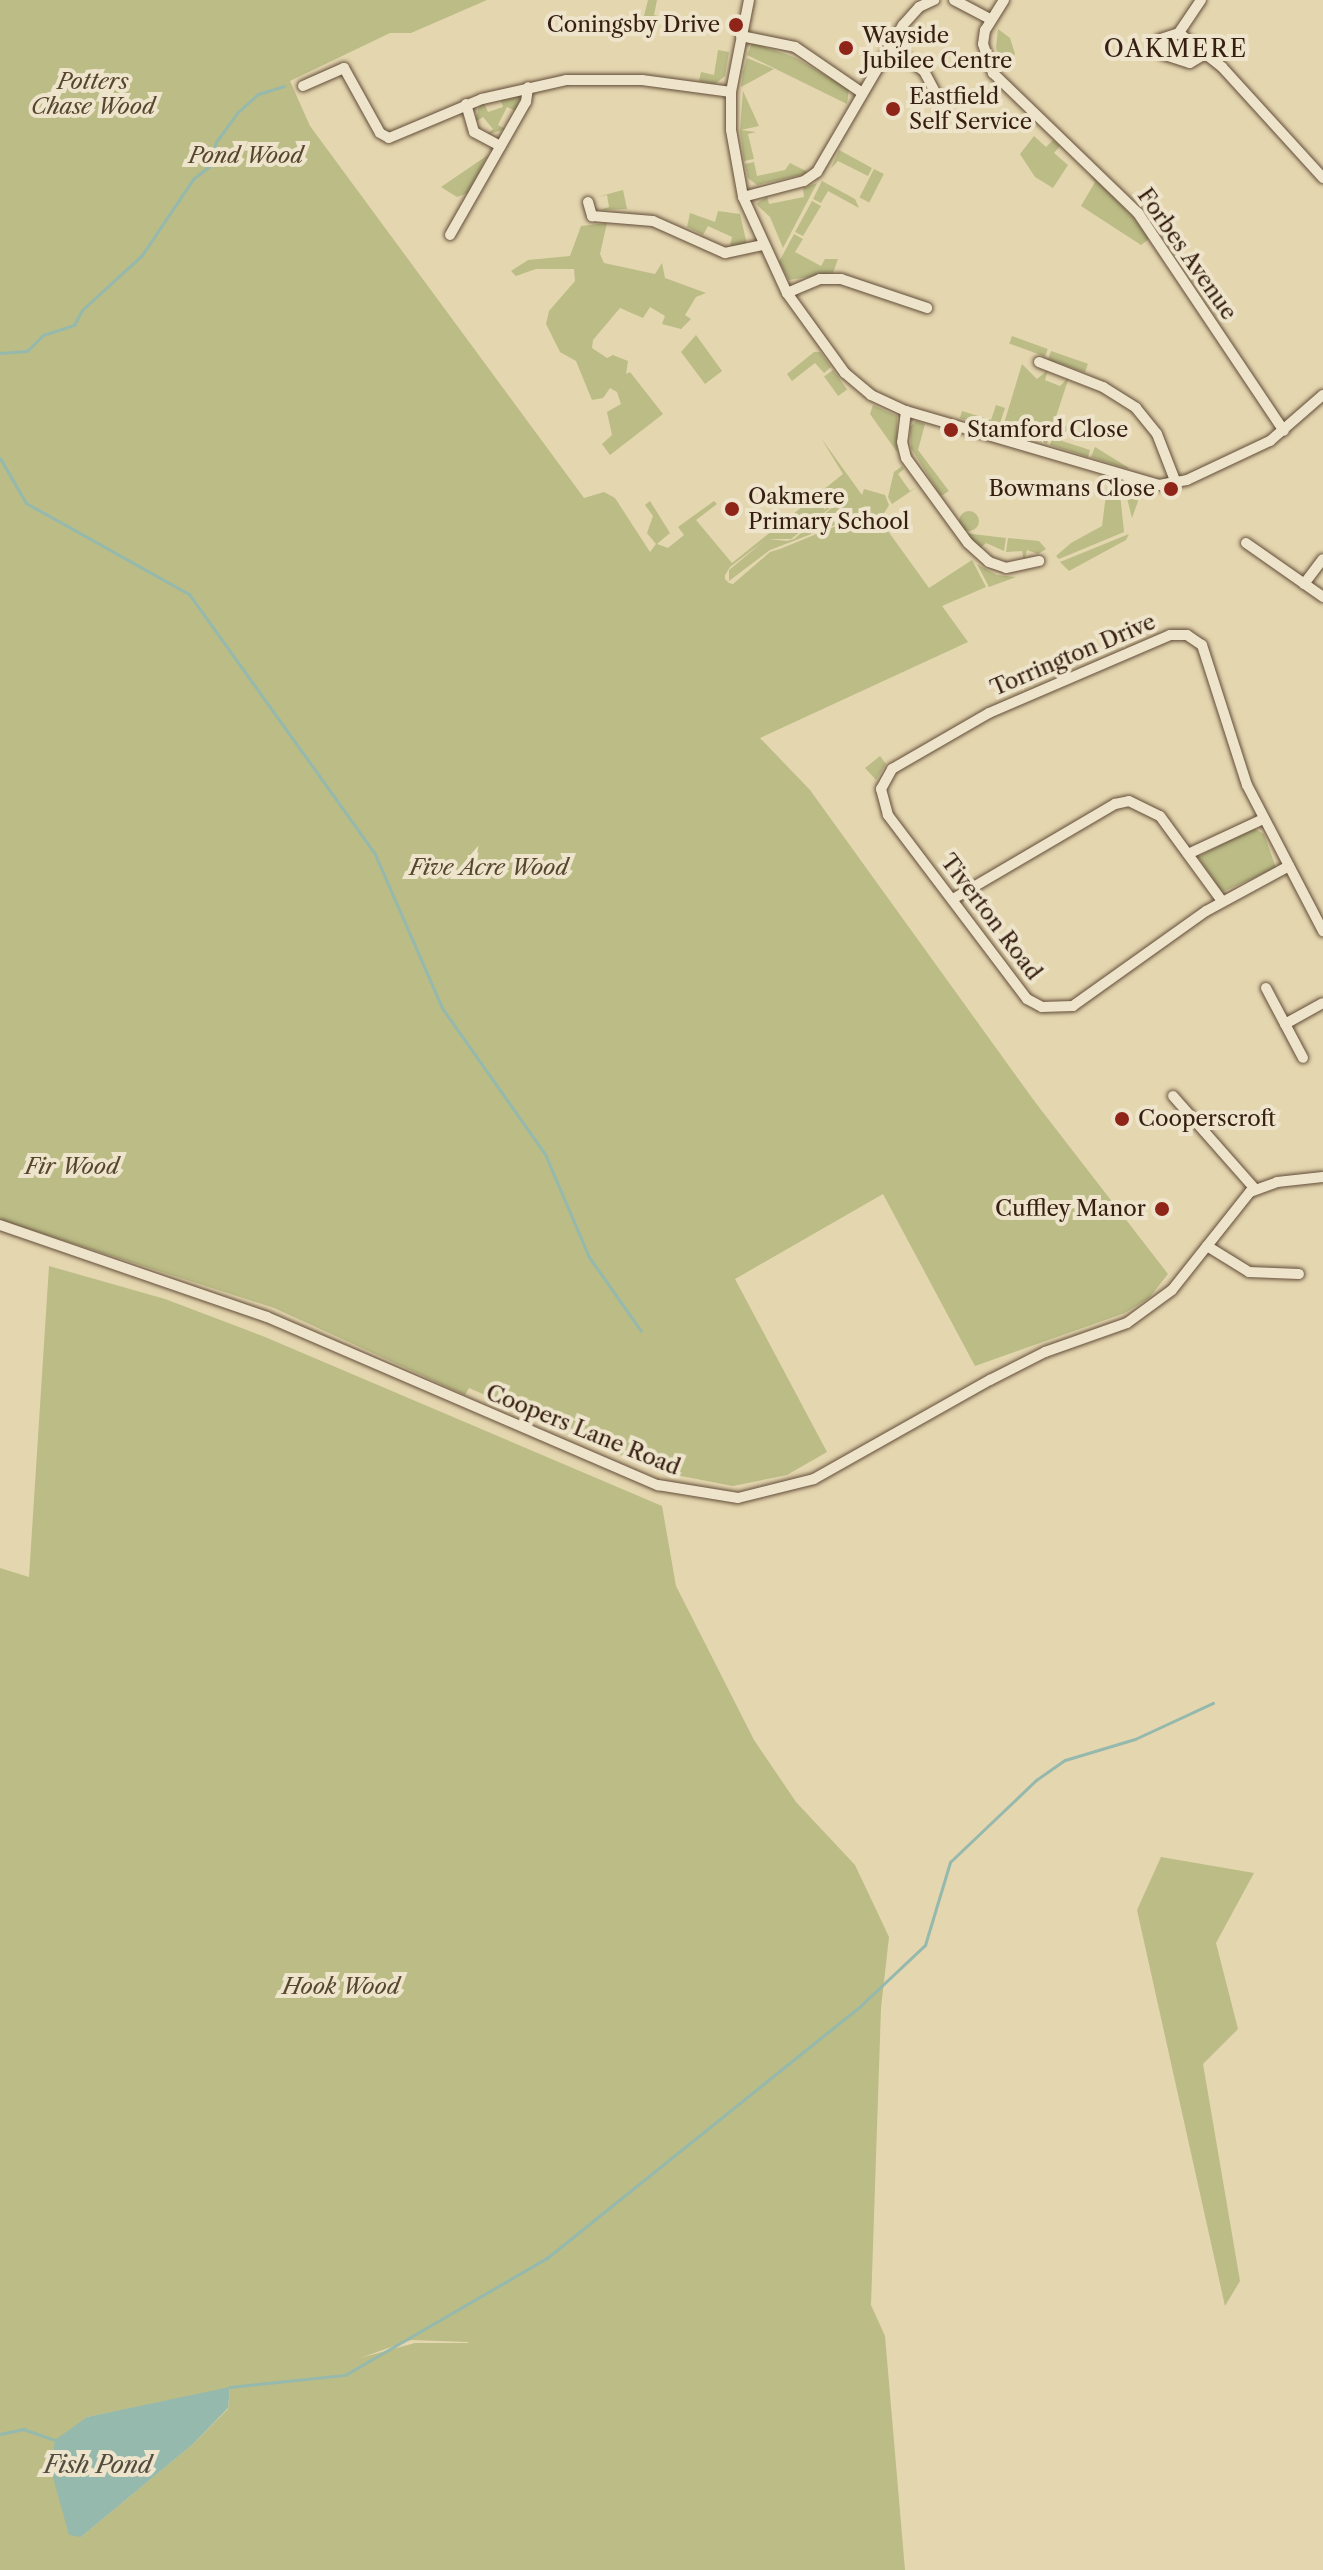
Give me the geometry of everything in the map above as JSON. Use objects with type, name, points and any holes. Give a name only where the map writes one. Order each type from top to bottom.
[{"type":"street","points":[[749,0],[731,92],[734,161],[743,197],[762,245],[787,293],[858,386],[906,411],[1145,482],[1176,483],[1284,431],[1323,395]]},
{"type":"street","points":[[743,197],[812,177],[911,14],[934,0]]},
{"type":"street","points":[[954,0],[990,19],[1004,0]]},
{"type":"street","points":[[1201,0],[1179,33],[1160,39],[1162,54],[1190,63],[1205,54]]},
{"type":"street","name":"Forbes Avenue","points":[[990,19],[983,44],[993,73],[1138,213],[1284,431]]},
{"type":"street","points":[[1179,33],[1205,54],[1323,178]]},
{"type":"street","points":[[741,36],[795,47],[861,92]]},
{"type":"street","points":[[890,46],[924,71],[944,109],[939,119]]},
{"type":"street","points":[[303,86],[344,68],[380,133],[389,138],[466,104],[528,87],[616,79],[731,92]]},
{"type":"street","points":[[450,235],[526,102],[528,87]]},
{"type":"street","points":[[466,104],[474,132],[500,146]]},
{"type":"street","points":[[588,202],[592,216],[653,221],[725,253],[762,245]]},
{"type":"street","points":[[787,293],[820,279],[841,279],[927,308]]},
{"type":"street","points":[[1039,362],[1103,387],[1136,408],[1157,434],[1176,483]]},
{"type":"street","points":[[906,411],[906,458],[968,543],[989,562],[1006,568],[1039,561]]},
{"type":"street","points":[[1246,543],[1323,597]]},
{"type":"street","points":[[1304,584],[1323,559]]},
{"type":"street","name":"Torrington Drive","points":[[900,765],[1042,687],[1170,635],[1187,635],[1202,645],[1222,718],[1263,819],[1323,931]]},
{"type":"street","name":"Tiverton Road","points":[[900,765],[883,784],[885,810],[1027,999],[1061,1010],[1222,901],[1289,866]]},
{"type":"street","points":[[953,899],[1115,804],[1129,801],[1152,809],[1222,901]]},
{"type":"street","points":[[1188,854],[1263,819]]},
{"type":"street","points":[[1266,988],[1303,1058]]},
{"type":"street","points":[[1285,1024],[1323,1003]]},
{"type":"street","points":[[1173,1096],[1255,1189],[1323,1177]]},
{"type":"street","name":"Coopers Lane Road","points":[[0,1225],[267,1317],[658,1485],[717,1497],[760,1496],[814,1479],[1045,1352],[1127,1323],[1172,1290],[1255,1189]]},
{"type":"street","points":[[1207,1246],[1249,1272],[1299,1274]]},
{"type":"green space","points":[[0,0],[487,0],[411,33],[390,33],[290,81],[310,126],[584,498],[604,492],[615,498],[650,552],[656,544],[647,533],[653,516],[645,505],[650,501],[670,533],[657,544],[668,548],[684,535],[678,527],[714,501],[717,504],[696,520],[732,563],[843,474],[821,438],[862,495],[864,489],[885,495],[889,505],[880,520],[929,588],[972,560],[986,587],[942,606],[968,642],[760,738],[810,790],[1035,1102],[1168,1274],[1149,1298],[1125,1313],[975,1366],[883,1194],[735,1279],[827,1452],[787,1475],[733,1486],[660,1472],[469,1388],[465,1395],[274,1308],[0,1220]],"holes":[[[835,504],[842,508],[844,514],[841,524],[770,552],[733,584],[725,579],[730,567],[764,541],[729,570],[729,581],[770,550],[840,523],[842,510],[834,506],[794,539],[787,541],[768,539],[791,539]]]},
{"type":"green space","points":[[648,0],[657,0],[654,15],[669,19],[668,25],[644,16]]},
{"type":"green space","points":[[998,29],[1010,38],[1015,54],[1003,69],[996,48]]},
{"type":"green space","points":[[1172,38],[1192,52],[1192,58],[1165,55],[1162,41]]},
{"type":"green space","points":[[752,43],[794,57],[849,89],[847,104],[747,55]]},
{"type":"green space","points":[[718,50],[729,52],[725,76],[715,84],[699,81],[701,72],[714,75]]},
{"type":"green space","points":[[747,58],[774,69],[741,87],[743,72]]},
{"type":"green space","points":[[743,91],[759,126],[741,130],[756,132],[748,134],[754,159],[744,161],[740,131]]},
{"type":"green space","points":[[521,94],[516,111],[507,107],[498,125],[506,129],[486,135],[493,129],[483,117],[475,122],[479,107],[484,103],[488,112],[503,107],[500,98]]},
{"type":"green space","points":[[1034,136],[1046,147],[1053,140],[1060,146],[1054,153],[1068,165],[1053,188],[1035,177],[1020,154]]},
{"type":"green space","points":[[839,150],[872,168],[868,176],[838,161],[831,168]]},
{"type":"green space","points":[[488,155],[468,193],[457,197],[441,187]]},
{"type":"green space","points":[[754,162],[757,176],[785,170],[790,163],[810,173],[757,185],[748,178],[745,164]]},
{"type":"green space","points":[[874,169],[884,174],[869,203],[859,198]]},
{"type":"green space","points":[[1089,173],[1133,217],[1149,239],[1141,245],[1081,206],[1095,182]]},
{"type":"green space","points":[[822,181],[855,199],[859,208],[828,191],[821,203],[813,199]]},
{"type":"green space","points":[[817,183],[783,248],[770,217],[756,204],[767,196],[769,204],[804,197],[803,188]]},
{"type":"green space","points":[[623,190],[627,209],[600,210],[609,207],[607,195],[597,197]]},
{"type":"green space","points":[[812,201],[821,206],[803,236],[795,232]]},
{"type":"green space","points":[[718,211],[740,214],[747,245],[730,246],[732,237],[708,226],[703,235],[687,227],[690,213],[715,222]]},
{"type":"green space","points":[[607,223],[600,254],[604,263],[655,274],[662,263],[665,278],[706,293],[696,297],[685,315],[691,319],[681,329],[662,324],[665,316],[650,307],[643,318],[620,308],[593,340],[592,348],[607,358],[613,355],[628,361],[626,374],[630,372],[663,414],[610,455],[602,444],[612,435],[607,412],[621,404],[617,392],[610,388],[603,398],[592,400],[576,361],[560,352],[546,324],[549,311],[575,281],[574,269],[536,269],[516,276],[511,271],[528,260],[570,256],[581,226]]},
{"type":"green space","points":[[794,234],[803,239],[795,252],[821,266],[825,259],[838,259],[833,273],[789,280],[779,262]]},
{"type":"green space","points":[[696,335],[722,371],[705,384],[681,352]]},
{"type":"green space","points":[[1012,336],[1048,349],[1045,357],[1009,344]]},
{"type":"green space","points":[[1051,351],[1088,364],[1085,372],[1048,360]]},
{"type":"green space","points":[[814,352],[820,352],[831,367],[824,373],[815,363],[792,381],[787,374]]},
{"type":"green space","points":[[1022,364],[1037,379],[1048,370],[1045,380],[1060,386],[1069,377],[1047,444],[1043,442],[1045,434],[1034,430],[1031,439],[1019,436],[1020,427],[1010,423],[1002,430]]},
{"type":"green space","points":[[833,370],[847,389],[838,396],[824,376]]},
{"type":"green space","points":[[873,405],[897,416],[897,452],[870,414]]},
{"type":"green space","points":[[996,405],[1005,408],[998,429],[960,418],[962,411],[991,420]]},
{"type":"green space","points":[[916,421],[925,424],[918,450],[949,491],[941,496],[911,448],[910,427]]},
{"type":"green space","points":[[1057,423],[1068,427],[1062,441],[1090,450],[1088,457],[1050,445]]},
{"type":"green space","points":[[1095,447],[1129,468],[1091,457]]},
{"type":"green space","points":[[902,466],[904,469],[898,474],[910,491],[917,487],[892,504],[888,497],[894,472]]},
{"type":"green space","points":[[1108,479],[1119,484],[1124,532],[1059,559],[1056,556],[1071,543],[1102,526]]},
{"type":"green space","points":[[1131,486],[1142,490],[1132,518],[1127,498]]},
{"type":"green space","points":[[969,511],[976,514],[979,521],[976,528],[969,531],[962,528],[959,521],[962,514]]},
{"type":"green space","points":[[964,533],[1006,538],[1004,551],[986,543],[979,549]]},
{"type":"green space","points":[[1129,534],[1126,540],[1069,571],[1060,562]]},
{"type":"green space","points":[[1008,538],[1039,541],[1046,549],[1038,554],[1027,550],[1024,562],[1022,551],[1006,552]]},
{"type":"green space","points":[[977,564],[997,575],[1016,577],[989,587]]},
{"type":"green space","points":[[880,756],[886,764],[876,780],[865,768]]},
{"type":"green space","points":[[1253,828],[1264,834],[1276,868],[1222,892],[1198,857]]},
{"type":"green space","name":"Hook Wood","points":[[49,1266],[165,1299],[265,1337],[662,1506],[676,1586],[754,1740],[796,1802],[855,1865],[889,1937],[881,2008],[871,2305],[885,2336],[905,2570],[0,2570],[0,1568],[29,1577]],"holes":[[[411,2340],[468,2342],[468,2343],[415,2343],[360,2358]],[[230,2388],[228,2409],[193,2444],[81,2537],[87,2417]]]},
{"type":"green space","points":[[1161,1857],[1254,1873],[1216,1943],[1238,2029],[1203,2064],[1240,2281],[1225,2306],[1137,1910]]},
{"type":"water","name":"Fish Pond","points":[[230,2387],[228,2408],[193,2444],[81,2537],[69,2535],[51,2470],[55,2440],[87,2417]]},
{"type":"waterway","points":[[0,353],[27,351],[43,335],[74,325],[82,310],[142,255],[193,179],[212,164],[216,142],[238,112],[258,94],[284,86]]},
{"type":"waterway","points":[[0,458],[26,503],[189,594],[374,852],[442,1008],[545,1154],[589,1257],[641,1331]]},
{"type":"waterway","points":[[230,2387],[345,2375],[547,2258],[856,2010],[925,1945],[950,1862],[1036,1780],[1065,1760],[1135,1739],[1213,1703]]},
{"type":"waterway","points":[[0,2434],[23,2429],[55,2440]]},
{"type":"place","name":"Coningsby Drive","points":[[736,25]]},
{"type":"place","name":"Wayside Jubilee Centre","points":[[846,48]]},
{"type":"place","name":"Eastfield Self Service","points":[[893,109]]},
{"type":"place","name":"Stamford Close","points":[[951,430]]},
{"type":"place","name":"Bowmans Close","points":[[1171,489]]},
{"type":"place","name":"Oakmere Primary School","points":[[732,509]]},
{"type":"place","name":"Cooperscroft","points":[[1122,1119]]},
{"type":"place","name":"Cuffley Manor","points":[[1162,1209]]},
{"type":"district","name":"OAKMERE","points":[[1176,49]]},
{"type":"park label","name":"Potters Chase Wood","points":[[93,94]]},
{"type":"park label","name":"Pond Wood","points":[[246,156]]},
{"type":"park label","name":"Five Acre Wood","points":[[489,868]]},
{"type":"park label","name":"Fir Wood","points":[[72,1167]]}]
